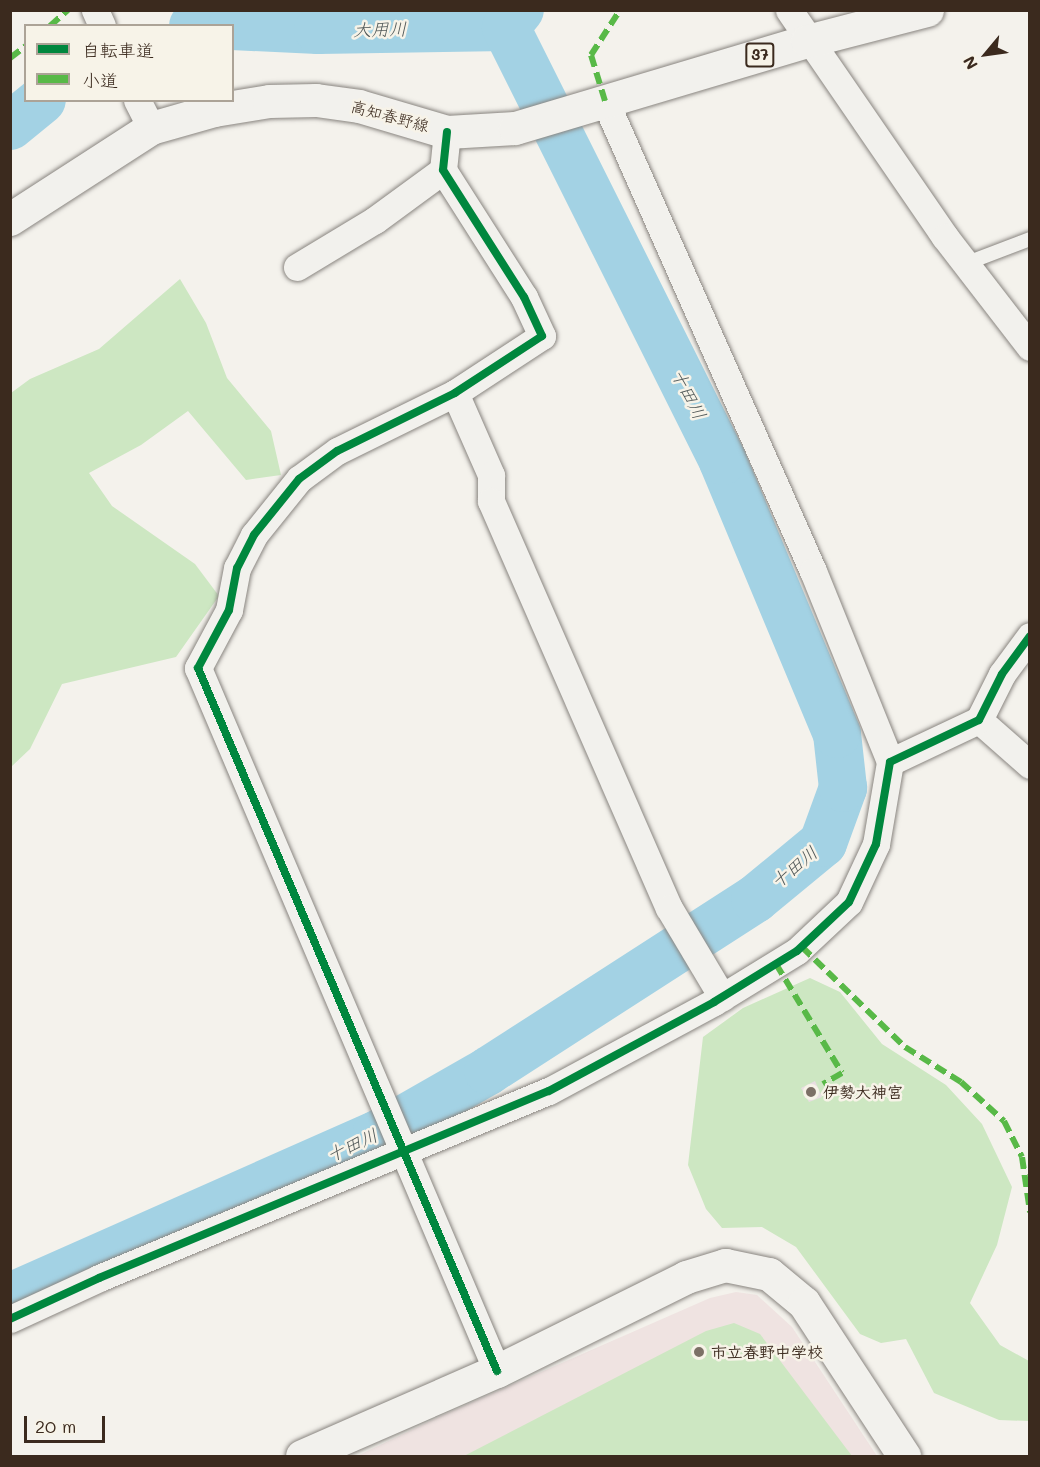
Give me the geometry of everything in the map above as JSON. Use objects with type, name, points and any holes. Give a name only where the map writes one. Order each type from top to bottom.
[{"type":"main road","name":"高知春野線","points":[[10,219],[144,115],[214,110],[269,101],[316,100],[359,106],[447,132],[516,128],[807,41],[927,10]]},
{"type":"main road","points":[[302,1456],[497,1371],[686,1278],[725,1265],[751,1269],[786,1285],[804,1303],[904,1456]]},
{"type":"street","points":[[95,10],[101,24]]},
{"type":"street","points":[[789,10],[807,41],[1029,347]]},
{"type":"street","points":[[10,1318],[99,1278],[549,1091],[722,997],[797,951],[849,902],[876,844],[890,762],[813,571],[600,102]]},
{"type":"street","points":[[447,132],[443,170],[524,297],[542,336],[455,393],[337,451],[298,479],[250,543],[237,568],[229,610],[198,669],[406,1151],[497,1371]]},
{"type":"street","points":[[297,267],[375,220],[443,170]]},
{"type":"street","points":[[455,393],[491,475],[491,501],[669,908],[722,997]]},
{"type":"street","points":[[890,762],[979,720],[1002,674],[1029,636]]},
{"type":"street","points":[[979,720],[1029,765]]},
{"type":"lane","points":[[969,266],[1029,239]]},
{"type":"shaded area","name":"市立春野中学校","points":[[736,1292],[757,1295],[792,1327],[877,1456],[357,1456],[443,1415],[710,1298]]},
{"type":"green space","points":[[180,279],[206,323],[227,378],[271,431],[281,475],[246,480],[188,411],[141,445],[89,473],[112,506],[195,564],[219,596],[176,657],[62,684],[30,749],[11,767],[11,393],[30,379],[99,349]]},
{"type":"green space","points":[[810,978],[840,992],[882,1044],[946,1085],[982,1124],[1012,1187],[997,1245],[970,1303],[1000,1345],[1029,1361],[1029,1421],[999,1420],[934,1393],[906,1339],[881,1343],[860,1334],[796,1247],[762,1227],[722,1228],[706,1209],[688,1165],[703,1037],[743,1008]]},
{"type":"green space","points":[[734,1323],[760,1334],[852,1456],[464,1456],[706,1331]]},
{"type":"building","points":[[815,1081],[822,1097],[809,1102],[801,1088]]},
{"type":"waterway","name":"大用川","points":[[234,26],[318,30],[506,27],[520,10]]},
{"type":"waterway","name":"十田川","points":[[10,1297],[376,1135],[488,1071],[755,899],[823,843],[843,788],[837,734],[723,461],[506,27]]},
{"type":"waterway","name":"大用川","points":[[10,126],[40,102]]},
{"type":"marked path","points":[[52,24],[68,10]]},
{"type":"marked path","points":[[605,101],[591,55],[620,10]]},
{"type":"marked path","points":[[10,58],[24,48]]},
{"type":"marked path","points":[[802,947],[905,1047],[961,1082],[1004,1121],[1022,1157],[1030,1212]]},
{"type":"marked path","points":[[776,964],[842,1073],[823,1084]]},
{"type":"cycle path","points":[[447,132],[443,170],[524,297],[542,336],[455,393],[337,451],[299,479],[254,535],[237,568],[229,610],[198,668],[497,1371]]},
{"type":"cycle path","points":[[10,1319],[99,1278],[549,1091],[714,1002],[797,951],[849,902],[876,844],[890,762],[979,720],[1002,674],[1030,636]]},
{"type":"place","name":"伊勢大神宮","points":[[811,1092]]},
{"type":"place","name":"市立春野中学校","points":[[699,1352]]}]
